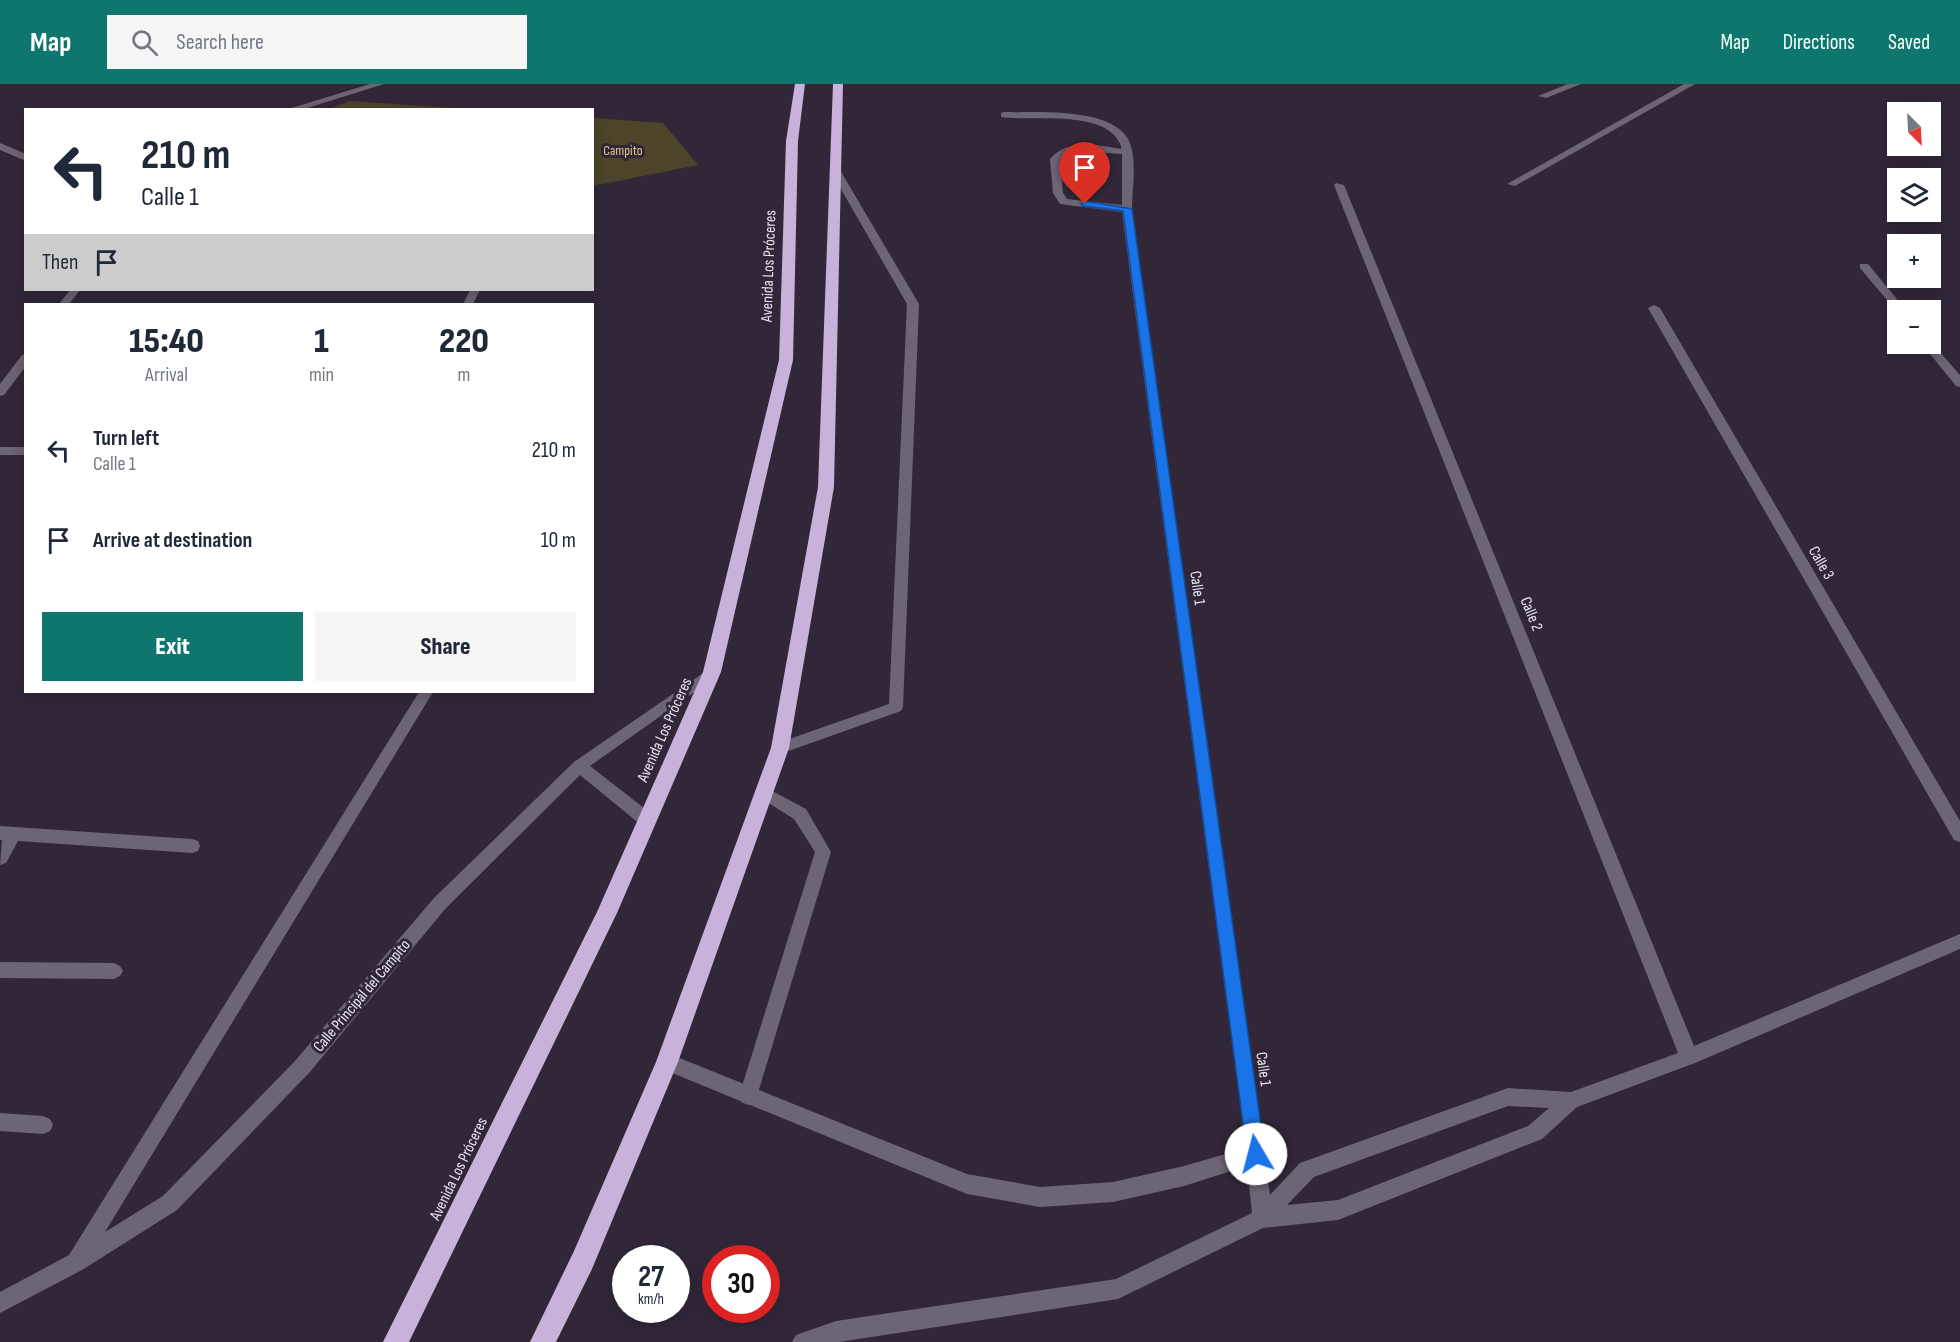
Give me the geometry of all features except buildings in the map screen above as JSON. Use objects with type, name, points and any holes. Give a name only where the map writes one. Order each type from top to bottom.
[{"type":"highway","name":"Avenida Los Próceres","points":[[396,1342],[607,913],[712,672],[786,360],[792,141],[800,84]]},
{"type":"highway","points":[[543,1342],[583,1260],[667,1062],[780,748],[826,487],[838,84]]},
{"type":"street","points":[[296,108],[380,84]]},
{"type":"street","points":[[1543,96],[1577,84]]},
{"type":"street","points":[[1512,184],[1691,84]]},
{"type":"street","points":[[1004,115],[1093,121],[1118,133],[1123,138],[1126,152],[1073,148],[1058,153],[1055,159],[1058,193],[1064,202],[1127,209]]},
{"type":"street","points":[[0,146],[24,157]]},
{"type":"street","name":"Calle 1","points":[[1126,152],[1127,209],[1256,1154],[1262,1218]]},
{"type":"street","points":[[780,748],[896,706],[913,304],[835,170]]},
{"type":"street","name":"Calle 2","points":[[1339,185],[1689,1057]]},
{"type":"street","points":[[1864,266],[1893,300]]},
{"type":"street","points":[[65,303],[74,291]]},
{"type":"street","name":"Calle 3","points":[[1654,308],[1960,835]]},
{"type":"street","points":[[1936,354],[1960,382]]},
{"type":"street","points":[[0,392],[24,360]]},
{"type":"street","points":[[0,451],[24,451]]},
{"type":"street","name":"Calle Principál del Campito","points":[[0,1303],[75,1263],[170,1203],[302,1067],[440,903],[579,766],[712,672]]},
{"type":"street","points":[[75,1263],[425,693]]},
{"type":"street","points":[[579,766],[647,820]]},
{"type":"street","points":[[748,1096],[823,852],[800,814],[763,792]]},
{"type":"street","points":[[0,858],[7,834],[192,846]]},
{"type":"street","points":[[802,1342],[836,1332],[1118,1289],[1262,1218],[1338,1209],[1535,1133],[1571,1101],[1689,1057],[1960,941]]},
{"type":"street","points":[[0,970],[114,971]]},
{"type":"street","points":[[667,1062],[967,1184],[1040,1197],[1113,1192],[1184,1176],[1256,1154]]},
{"type":"street","points":[[1262,1218],[1307,1170],[1366,1147],[1508,1097],[1571,1101]]},
{"type":"street","points":[[0,1122],[43,1125]]},
{"type":"green space","points":[[350,101],[454,108],[332,108]]},
{"type":"green space","name":"Campito","points":[[594,118],[663,123],[698,165],[594,186]]},
{"type":"route","points":[[1085,204],[1127,209],[1256,1154]]}]
